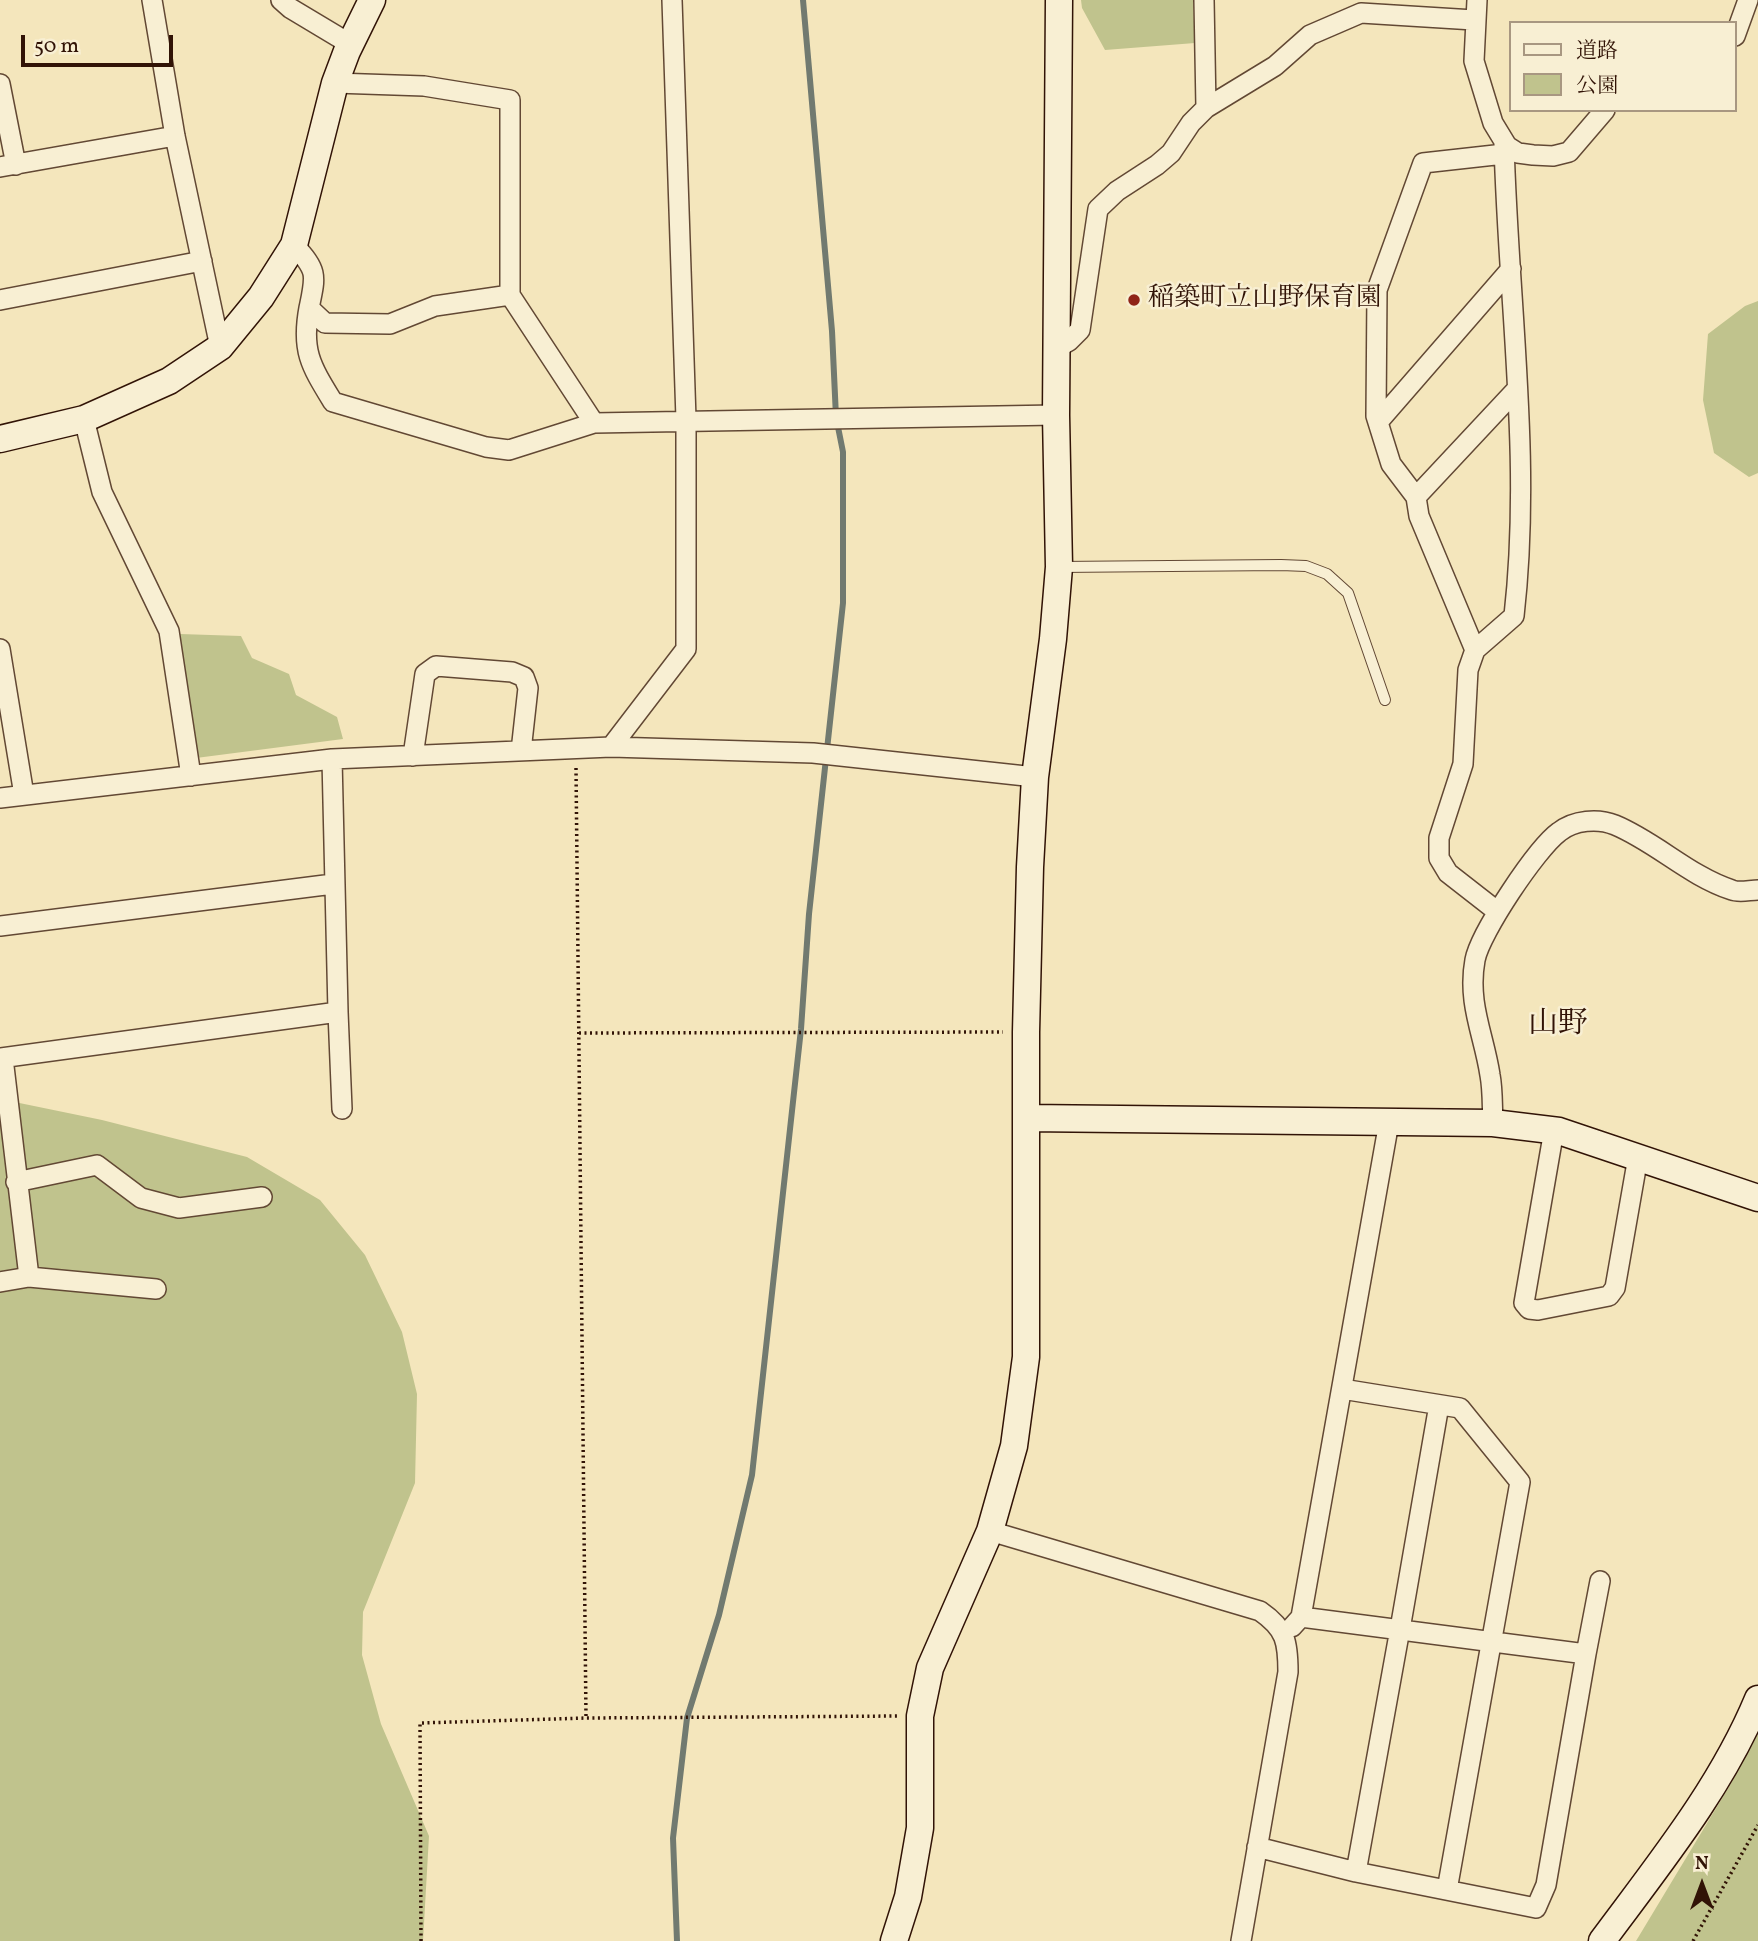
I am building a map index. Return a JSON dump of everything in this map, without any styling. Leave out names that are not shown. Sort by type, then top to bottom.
[{"type":"street","points":[[152,0],[176,136],[220,347]]},
{"type":"street","points":[[281,0],[350,44]]},
{"type":"street","points":[[0,439],[84,419],[169,381],[220,347],[261,297],[294,245],[335,83],[350,44],[372,0]]},
{"type":"street","points":[[611,747],[686,649],[686,419],[672,0]]},
{"type":"street","points":[[894,1941],[908,1897],[920,1828],[920,1716],[930,1668],[990,1531],[1014,1446],[1026,1357],[1026,1032],[1035,777],[1053,639],[1059,567],[1056,415],[1059,0]]},
{"type":"street","points":[[1204,0],[1206,108]]},
{"type":"street","points":[[1737,30],[1748,0]]},
{"type":"street","points":[[1057,348],[1080,330],[1098,209],[1117,191],[1171,153],[1206,108],[1275,66],[1310,35],[1361,13],[1476,10],[1474,61],[1493,124],[1504,148],[1520,459],[1517,587],[1514,616],[1475,650],[1468,670],[1463,764],[1439,838],[1439,858],[1448,873],[1498,912]]},
{"type":"street","points":[[335,83],[424,86],[510,100],[510,295],[594,423]]},
{"type":"street","points":[[0,84],[8,166],[176,136]]},
{"type":"street","points":[[1475,650],[1419,516],[1416,497],[1391,464],[1378,422],[1377,290],[1423,163],[1504,148],[1518,153],[1553,156],[1569,152],[1603,112]]},
{"type":"street","points":[[294,245],[311,264],[315,281],[304,334],[311,367],[333,402],[486,447],[509,450],[594,423],[686,419],[1056,415]]},
{"type":"street","points":[[0,300],[202,261]]},
{"type":"street","points":[[1378,422],[1511,269]]},
{"type":"street","points":[[309,309],[325,323],[390,324],[435,306],[510,295]]},
{"type":"street","points":[[1416,497],[1517,389]]},
{"type":"street","points":[[84,419],[102,492],[169,631],[191,776]]},
{"type":"street","points":[[0,649],[24,795]]},
{"type":"street","points":[[414,756],[425,674],[436,666],[512,672],[524,677],[528,688],[521,751]]},
{"type":"street","points":[[0,798],[332,759],[611,747],[813,752],[1035,777]]},
{"type":"street","points":[[332,759],[333,884],[342,1109]]},
{"type":"street","points":[[1493,1123],[1490,1075],[1475,1017],[1475,960],[1481,940],[1498,912],[1544,846],[1561,830],[1580,822],[1614,824],[1698,874],[1734,891],[1758,890]]},
{"type":"street","points":[[0,926],[333,884]]},
{"type":"street","points":[[29,1277],[16,1182],[7,1162],[1,1058],[338,1012]]},
{"type":"street","points":[[1027,1118],[1493,1123],[1554,1130],[1758,1198]]},
{"type":"street","points":[[1284,1635],[1301,1618],[1389,1122]]},
{"type":"street","points":[[1554,1130],[1524,1303],[1529,1309],[1538,1310],[1609,1296],[1615,1288],[1638,1157]]},
{"type":"street","points":[[16,1182],[97,1165],[141,1198],[179,1208],[262,1197]]},
{"type":"street","points":[[0,1282],[29,1277],[156,1289]]},
{"type":"street","points":[[1342,1389],[1460,1408],[1520,1482],[1447,1890]]},
{"type":"street","points":[[1356,1872],[1401,1629],[1438,1405]]},
{"type":"street","points":[[990,1531],[1260,1611],[1275,1622],[1284,1635],[1288,1672],[1241,1941]]},
{"type":"street","points":[[1257,1847],[1356,1872],[1536,1908],[1546,1885],[1600,1581]]},
{"type":"street","points":[[1301,1618],[1493,1640],[1586,1654]]},
{"type":"street","points":[[1602,1941],[1695,1814],[1745,1730],[1758,1699]]},
{"type":"lane","points":[[1059,567],[1281,565],[1307,566],[1327,574],[1348,593],[1385,699]]},
{"type":"path","points":[[576,749],[586,1718]]},
{"type":"path","points":[[579,1033],[1026,1032]]},
{"type":"path","points":[[421,1941],[420,1723],[586,1718],[920,1716]]},
{"type":"path","points":[[1693,1941],[1758,1825]]},
{"type":"green space","points":[[1081,0],[1193,0],[1195,43],[1105,50],[1082,8]]},
{"type":"green space","points":[[1758,301],[1758,473],[1749,477],[1714,453],[1703,400],[1708,334],[1745,306]]},
{"type":"green space","points":[[180,634],[241,636],[252,658],[289,674],[296,695],[337,717],[343,739],[196,758]]},
{"type":"green space","points":[[0,1099],[102,1120],[247,1157],[320,1200],[365,1255],[402,1332],[417,1394],[415,1483],[363,1612],[362,1655],[381,1724],[429,1836],[423,1941],[0,1941]]},
{"type":"green space","points":[[1758,1734],[1758,1941],[1636,1941],[1730,1785]]},
{"type":"waterway","points":[[677,1941],[673,1838],[687,1718],[719,1615],[752,1475],[801,1029],[809,914],[843,603],[843,452],[836,417],[832,331],[803,0]]},
{"type":"place","name":"稲築町立山野保育園","points":[[1134,300]]},
{"type":"district","name":"山野","points":[[1558,1026]]}]
